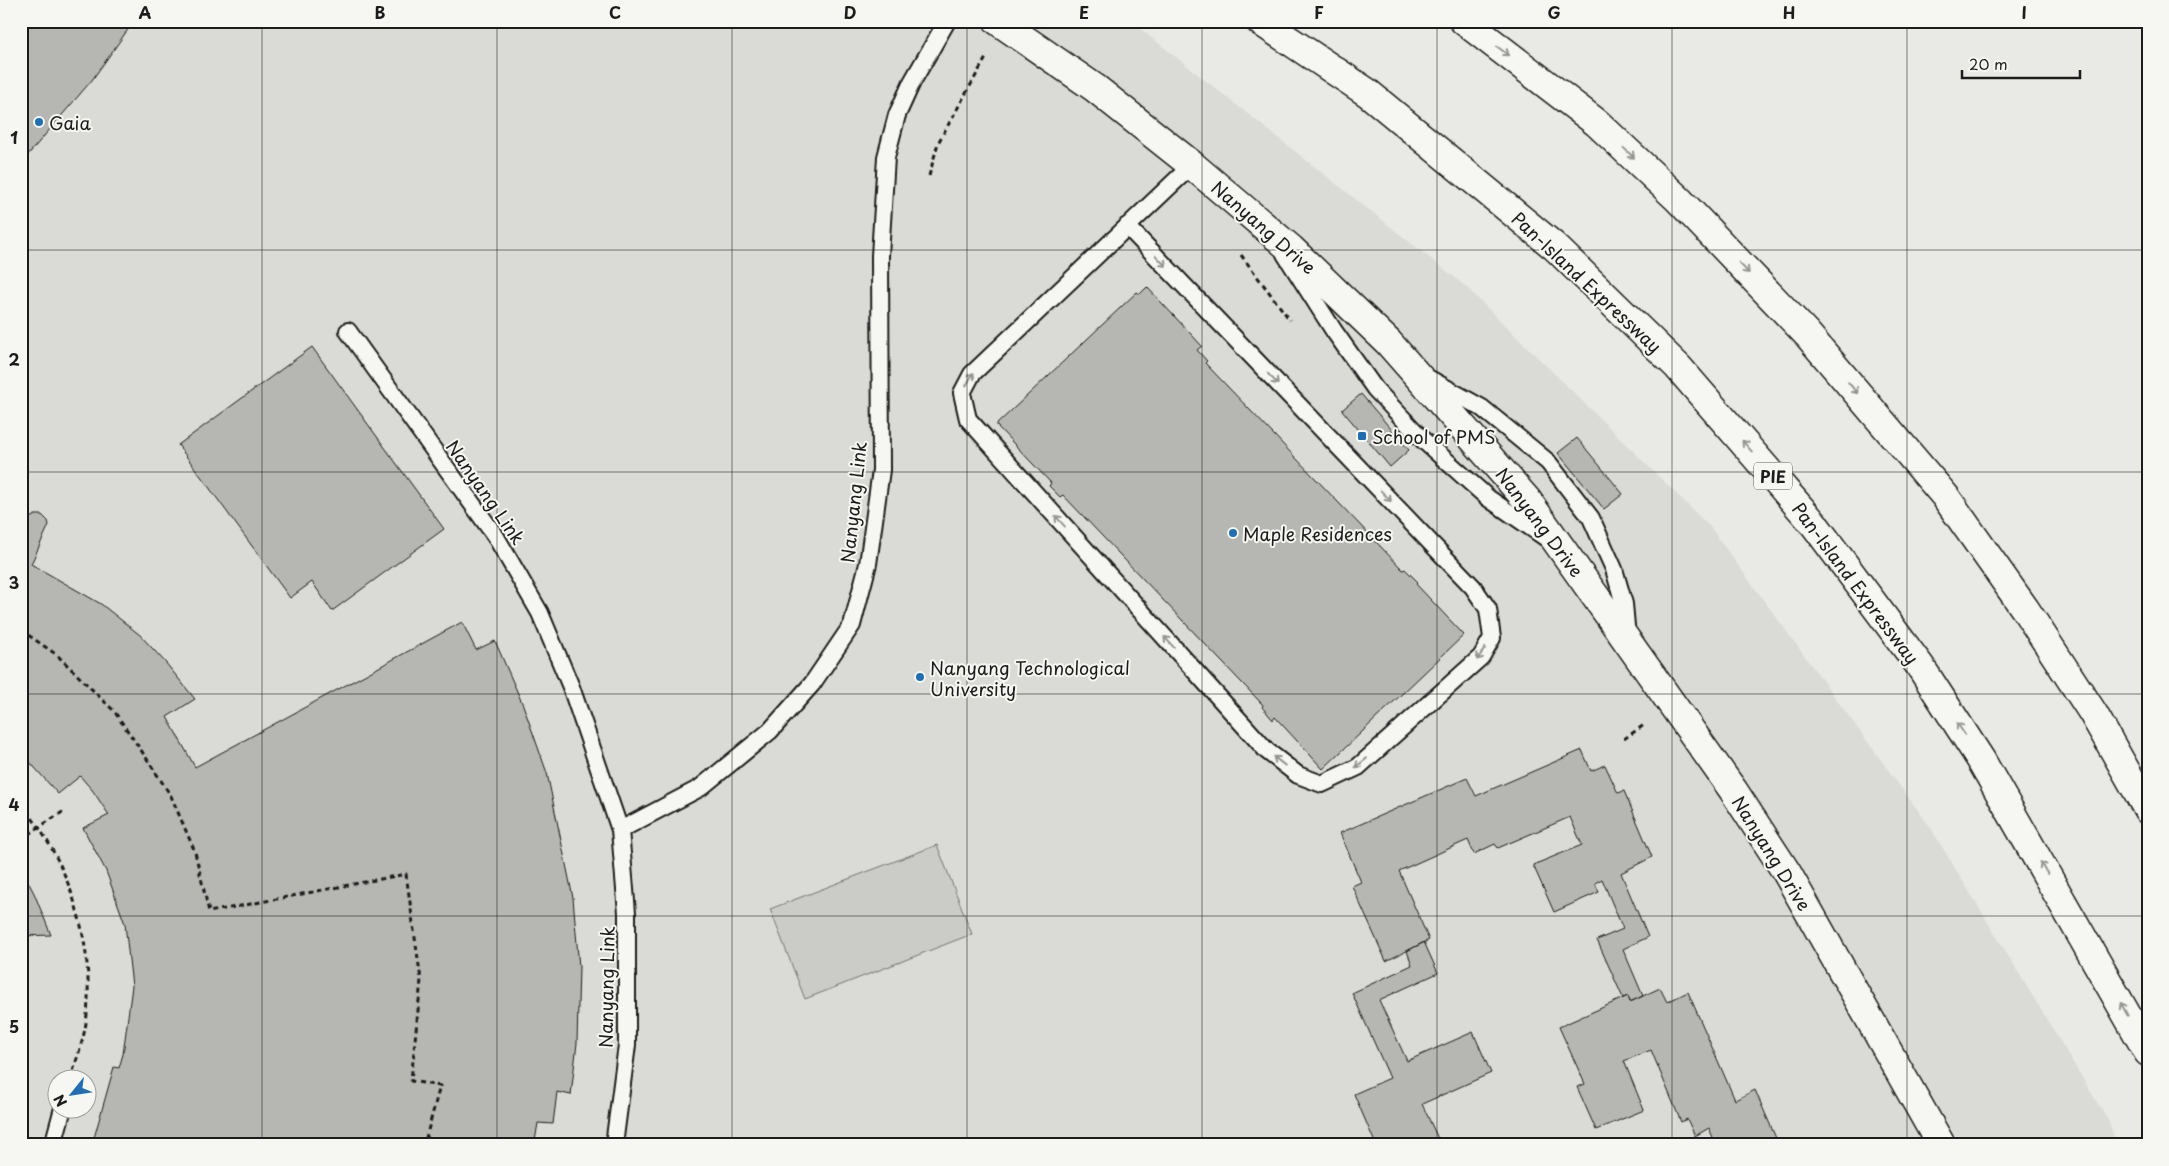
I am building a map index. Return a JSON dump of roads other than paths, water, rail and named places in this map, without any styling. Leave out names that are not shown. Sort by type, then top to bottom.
[{"type":"main road","name":"Nanyang Drive","points":[[998,21],[1094,88],[1192,165],[1272,233],[1388,342],[1526,500],[1733,790],[1788,874],[1941,1145]]},
{"type":"main road","name":"Pan-Island Expressway","points":[[1260,21],[1368,93],[1555,247],[1678,367],[1814,524],[1920,666],[1981,760],[2148,1052]]},
{"type":"main road","points":[[1464,21],[1597,122],[1678,199],[1807,334],[1951,504],[2025,609],[2082,697],[2148,810]]},
{"type":"lane","name":"Nanyang Link","points":[[620,830],[700,788],[770,731],[812,684],[852,625],[868,564],[881,470],[880,256],[886,157],[897,114],[912,82],[946,21]]},
{"type":"lane","points":[[1127,226],[1473,587],[1488,609],[1492,638],[1481,657],[1358,767],[1322,784],[1298,775],[1267,751],[968,419],[962,393],[972,374],[1127,226],[1192,165]]},
{"type":"lane","points":[[1272,233],[1334,331],[1375,389],[1423,440],[1488,498],[1560,548]]},
{"type":"lane","name":"Nanyang Link","points":[[348,331],[496,537],[540,613],[571,687],[620,830],[626,912],[627,1044],[614,1145]]},
{"type":"lane","points":[[1413,370],[1482,408],[1548,462],[1591,518],[1614,569],[1624,604],[1627,642]]},
{"type":"lane","points":[[53,1145],[60,1118]]},
{"type":"place","name":"Gaia","points":[[39,122]]},
{"type":"place","name":"School of PMS","points":[[1362,436]]},
{"type":"place","name":"Maple Residences","points":[[1233,533]]},
{"type":"place","name":"Nanyang Technological University","points":[[920,677]]}]
